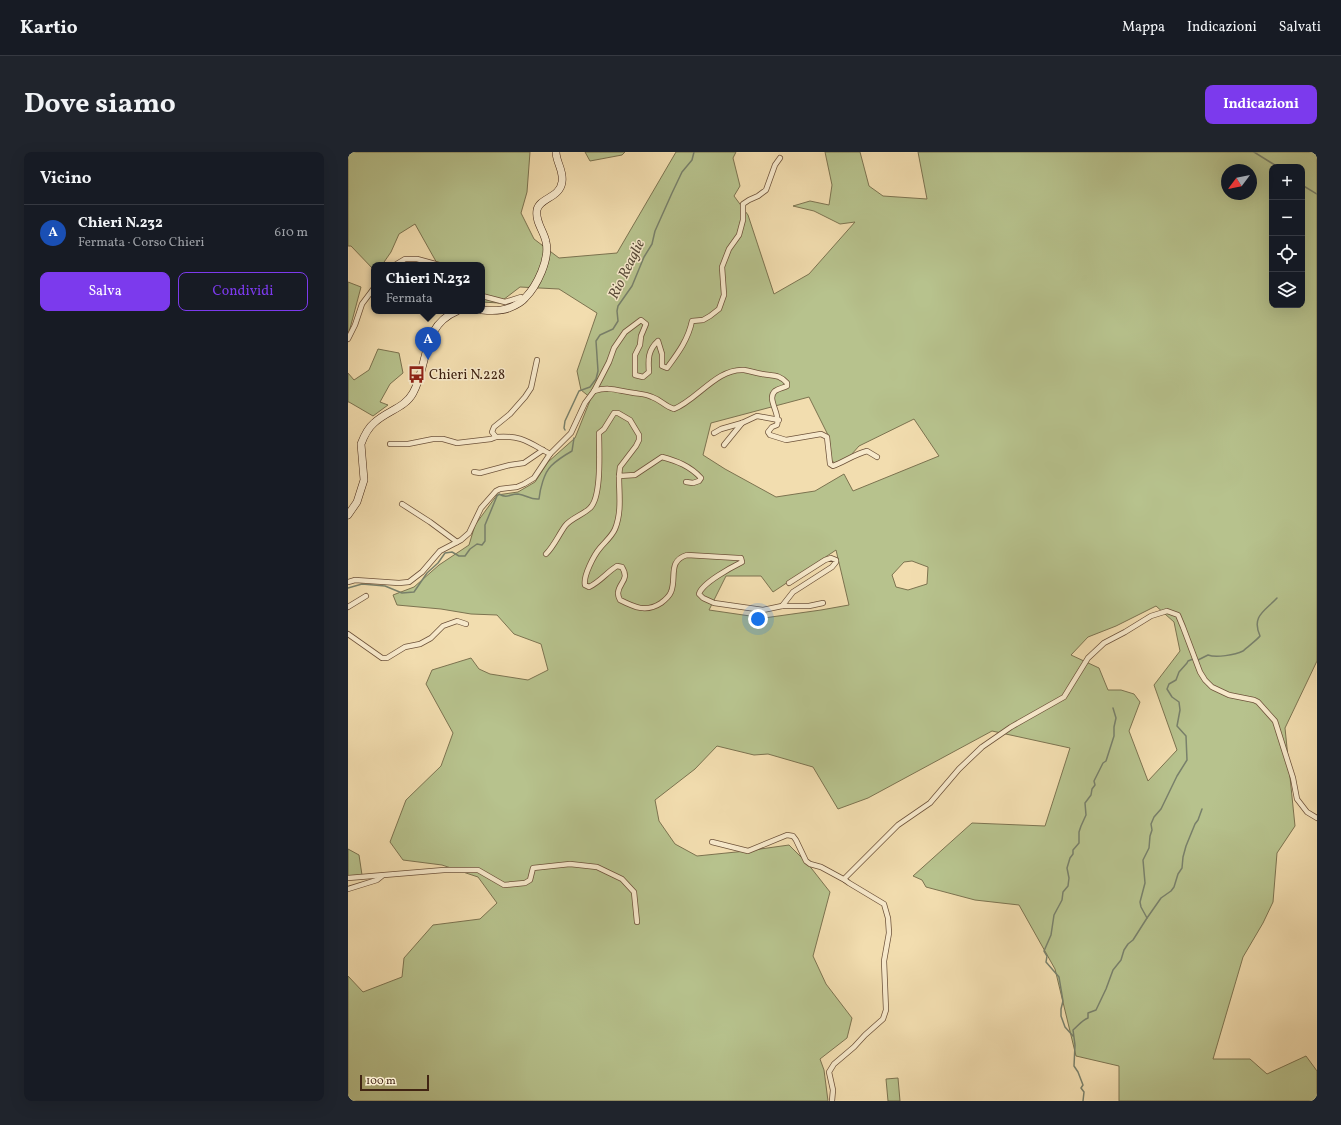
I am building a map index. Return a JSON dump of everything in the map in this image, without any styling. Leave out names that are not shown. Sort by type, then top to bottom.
[{"type":"main road","points":[[485,310],[493,311],[509,308],[524,299],[538,279],[545,265],[547,243],[538,222],[536,212],[540,204],[560,189],[562,175],[556,157],[556,152]]},
{"type":"main road","points":[[348,515],[357,502],[364,480],[361,444],[364,438],[374,423],[402,404],[413,393],[419,378],[431,334],[445,318],[452,314]]},
{"type":"street","points":[[348,582],[354,580],[399,583],[409,582],[422,572],[440,551],[457,542],[469,532],[481,508],[496,491],[524,484],[534,478],[550,454],[571,433],[585,403],[594,391],[609,362],[614,348],[625,332],[641,320],[646,324],[641,336],[640,345],[635,355],[635,375],[643,378],[649,372],[648,356],[653,346],[658,341],[662,354],[662,366],[666,368],[684,345],[692,321],[703,320],[719,309],[724,295],[722,267],[729,249],[739,235],[743,220],[743,204],[766,190],[775,164],[780,158]]},
{"type":"street","points":[[400,262],[405,259],[417,259],[428,262]]},
{"type":"street","points":[[348,339],[355,325],[362,304],[371,292]]},
{"type":"street","points":[[485,297],[505,302],[521,297],[524,299]]},
{"type":"street","points":[[496,437],[492,432],[494,427],[510,414],[531,388],[537,360]]},
{"type":"street","points":[[594,391],[601,388],[610,388],[648,395],[654,397],[667,407],[674,409],[689,401],[703,388],[729,372],[743,370],[765,375],[778,376],[787,384],[787,386],[779,388],[772,397],[779,420],[777,425],[772,427],[768,432],[770,435],[786,440],[821,434],[827,437],[830,464],[833,466],[844,462],[859,452],[867,451],[877,457]]},
{"type":"street","points":[[546,554],[553,547],[566,525],[594,504],[598,483],[599,433],[604,429],[614,413],[618,413],[630,420],[639,435],[639,440],[620,467],[620,516],[614,531],[598,550],[591,562],[584,581],[585,585],[589,587],[612,569],[617,566],[622,567],[625,571],[625,578],[618,593],[620,600],[633,606],[646,609],[655,607],[666,599],[671,591],[673,568],[682,557],[687,555],[741,558],[742,562],[719,574],[700,590],[699,594],[703,598],[714,603],[763,610],[782,606],[810,606],[823,602]]},
{"type":"street","points":[[714,433],[721,428],[742,423],[757,416],[779,420]]},
{"type":"street","points":[[724,445],[742,423]]},
{"type":"street","points":[[390,444],[408,444],[433,439],[444,439],[457,443],[509,436],[521,438],[550,454]]},
{"type":"street","points":[[474,472],[480,473],[524,463],[543,450]]},
{"type":"street","points":[[619,476],[635,475],[662,457],[680,462],[695,471],[701,478],[699,481],[686,482]]},
{"type":"street","points":[[402,504],[457,542]]},
{"type":"street","points":[[782,606],[793,592],[832,567],[836,560],[831,558],[825,560],[789,583]]},
{"type":"street","points":[[348,607],[366,596]]},
{"type":"street","points":[[844,880],[847,875],[898,825],[930,803],[959,769],[982,747],[1011,727],[1064,697],[1088,658],[1104,642],[1125,632],[1151,616],[1167,611],[1178,615],[1200,672],[1205,680],[1212,687],[1229,695],[1258,702],[1275,721],[1293,778],[1297,799],[1307,812],[1317,818]]},
{"type":"street","points":[[348,634],[382,658],[387,658],[405,647],[420,644],[431,638],[443,626],[457,621],[466,624]]},
{"type":"street","points":[[712,842],[748,851],[787,836],[793,836],[806,861],[810,864],[821,867],[884,904],[890,933],[884,961],[886,1010],[883,1019],[834,1064],[829,1072],[833,1090],[832,1101]]},
{"type":"street","points":[[348,878],[444,870],[478,870],[504,885],[525,883],[530,880],[533,868],[570,864],[597,867],[622,879],[634,892],[637,922]]},
{"type":"street","points":[[348,889],[377,880],[382,876]]},
{"type":"green space","points":[[348,152],[530,152],[527,192],[521,213],[534,239],[559,258],[617,253],[676,152],[736,152],[733,158],[740,186],[734,196],[748,215],[774,294],[809,274],[855,222],[840,224],[814,211],[793,206],[810,201],[829,205],[832,185],[825,152],[860,152],[869,186],[883,196],[927,199],[918,152],[1317,152],[1317,661],[1285,728],[1295,826],[1277,853],[1273,902],[1263,923],[1243,957],[1213,1059],[1250,1059],[1267,1074],[1306,1056],[1317,1071],[1317,1101],[1119,1101],[1119,1066],[1076,1056],[1055,969],[1019,905],[975,900],[926,887],[922,880],[913,876],[972,823],[1045,826],[1070,748],[992,731],[868,798],[838,809],[813,767],[768,754],[754,755],[717,746],[695,769],[655,800],[659,821],[675,844],[697,856],[789,845],[808,864],[830,892],[813,956],[826,984],[852,1018],[847,1038],[820,1059],[824,1070],[828,1101],[348,1101],[348,976],[363,992],[402,977],[404,958],[433,925],[480,919],[497,903],[478,877],[442,865],[403,860],[390,842],[406,800],[441,766],[453,733],[426,684],[432,670],[471,658],[479,669],[490,674],[528,680],[548,670],[541,644],[514,634],[497,615],[471,614],[441,609],[397,605],[393,595],[414,587],[439,565],[469,545],[475,525],[497,495],[518,492],[535,482],[548,462],[575,438],[591,398],[581,390],[577,371],[597,313],[559,289],[520,287],[499,303],[485,302],[485,262],[436,262],[415,224],[399,234],[391,252],[384,262],[371,262],[371,267],[351,246],[348,246]],"holes":[[[809,397],[829,437],[831,460],[836,464],[851,455],[859,446],[914,419],[939,456],[853,491],[844,474],[815,491],[776,497],[703,455],[711,423]],[[836,550],[849,605],[764,618],[709,610],[726,576],[761,576],[773,592]],[[912,561],[928,567],[927,584],[908,590],[896,587],[892,575],[904,562]],[[1156,606],[1174,622],[1180,651],[1154,685],[1177,750],[1148,781],[1129,731],[1140,702],[1134,694],[1121,690],[1108,690],[1099,668],[1071,655],[1088,637],[1116,626]]]},
{"type":"green space","points":[[585,152],[625,152],[622,155],[590,161]]},
{"type":"green space","points":[[348,282],[361,287],[348,336]]},
{"type":"green space","points":[[378,349],[399,353],[403,373],[390,384],[380,402],[388,405],[373,416],[348,402],[348,373],[354,380],[369,370]]},
{"type":"green space","points":[[348,849],[359,855],[362,875],[348,878]]},
{"type":"green space","points":[[898,1078],[900,1101],[888,1101],[886,1079]]},
{"type":"waterway","name":"Rio Reaglie","points":[[565,430],[565,421],[579,391],[590,387],[596,379],[598,371],[596,341],[600,335],[613,329],[618,321],[618,306],[632,286],[644,257],[652,244],[655,231],[672,193],[682,172],[692,160],[694,152]]},
{"type":"waterway","points":[[1254,152],[1273,164]]},
{"type":"waterway","points":[[1305,187],[1317,194]]},
{"type":"waterway","name":"Rio Reaglie","points":[[348,588],[362,584],[385,586],[402,593],[414,592],[427,573],[438,563],[445,553],[452,552],[459,556],[465,556],[470,549],[477,544],[482,545],[485,541],[485,525],[499,494],[507,496],[518,494],[533,499],[539,499],[541,486],[546,473],[551,466],[572,451],[574,438]]},
{"type":"waterway","points":[[1198,660],[1208,655],[1226,656],[1243,651],[1260,636],[1257,623],[1258,619],[1264,610],[1277,598]]},
{"type":"waterway","points":[[1083,1101],[1084,1092],[1081,1088],[1083,1085],[1074,1066],[1075,1045],[1073,1030],[1088,1018],[1088,1013],[1096,1010],[1113,970],[1121,960],[1124,950],[1133,940],[1147,918],[1140,902],[1145,883],[1143,860],[1149,848],[1152,830],[1151,824],[1154,817],[1161,809],[1177,776],[1187,760],[1186,736],[1177,726],[1180,710],[1179,702],[1172,697],[1167,689],[1169,684],[1176,680],[1179,672],[1188,661],[1193,659]]},
{"type":"waterway","points":[[1073,1036],[1065,1027],[1061,1016],[1063,1001],[1059,977],[1046,962],[1047,956],[1044,951],[1051,935],[1054,915],[1062,900],[1063,892],[1068,886],[1069,878],[1067,868],[1073,854],[1073,850],[1079,843],[1079,832],[1086,815],[1085,803],[1091,795],[1092,789],[1095,785],[1094,781],[1103,763],[1106,761],[1114,736],[1116,718],[1113,708]]},
{"type":"waterway","points":[[1147,918],[1161,898],[1174,887],[1178,874],[1182,868],[1186,846],[1202,809]]},
{"type":"place","name":"Chieri N.232","points":[[428,360]]},
{"type":"place","name":"Chieri N.228","points":[[416,374]]}]
